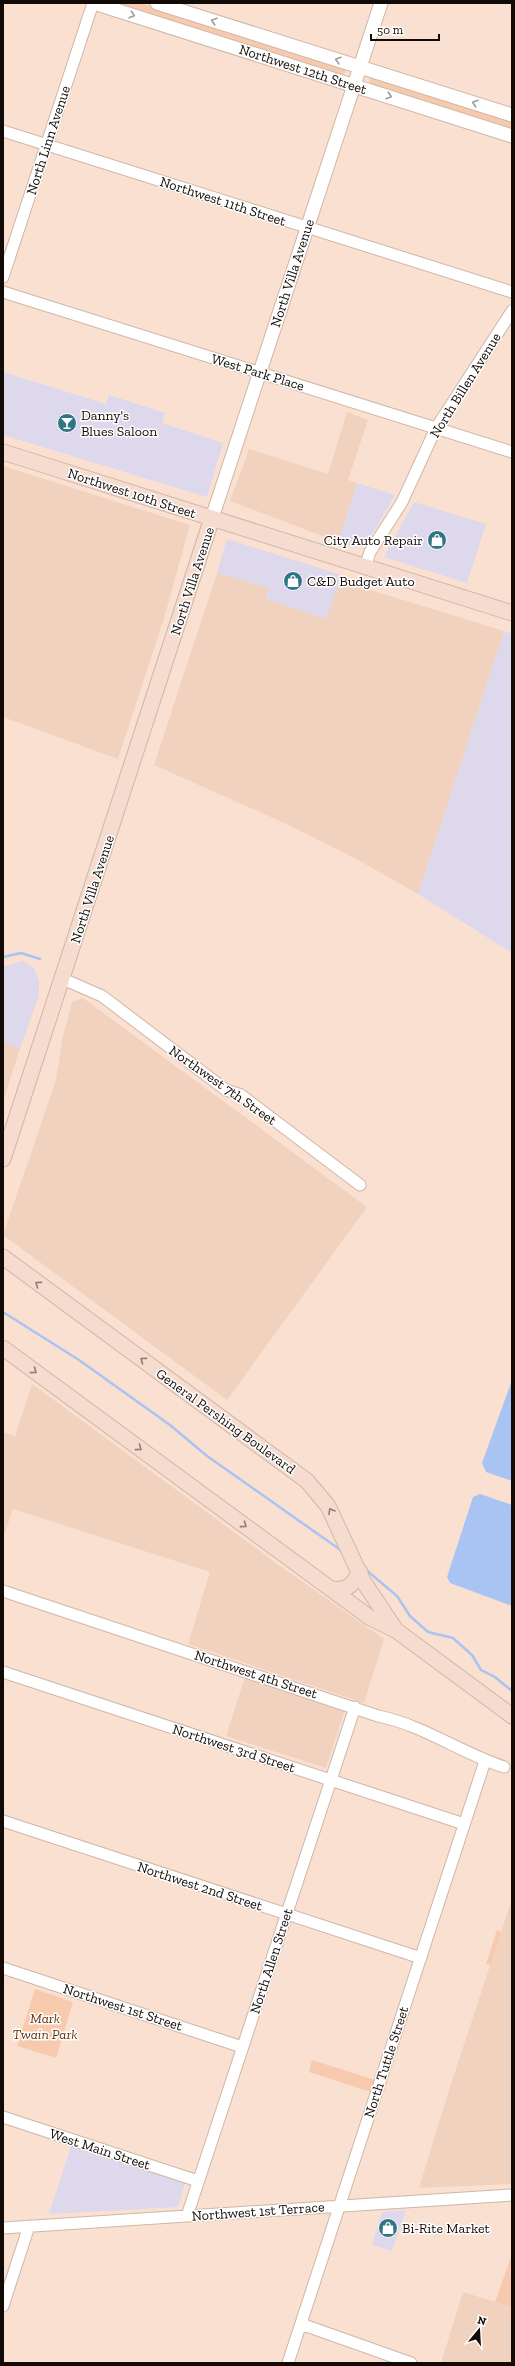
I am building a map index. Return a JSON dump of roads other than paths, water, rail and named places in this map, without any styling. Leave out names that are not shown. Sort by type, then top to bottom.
[{"type":"main road","name":"Northwest 10th Street","points":[[3,452],[512,613]]},
{"type":"main road","name":"North Villa Avenue","points":[[3,1159],[212,518]]},
{"type":"main road","name":"General Pershing Boulevard","points":[[3,1258],[307,1481],[328,1506],[369,1591],[397,1632]]},
{"type":"main road","name":"General Pershing Boulevard","points":[[3,1348],[369,1618],[397,1632],[512,1716]]},
{"type":"main road","points":[[331,1589],[341,1590],[349,1587],[360,1572]]},
{"type":"street","name":"Northwest 12th Street","points":[[94,3],[512,136]]},
{"type":"street","name":"North Linn Avenue","points":[[3,276],[94,3]]},
{"type":"street","name":"Northwest 12th Street","points":[[157,3],[512,115]]},
{"type":"street","name":"North Villa Avenue","points":[[212,518],[382,3]]},
{"type":"street","name":"Northwest 11th Street","points":[[3,131],[512,292]]},
{"type":"street","name":"West Park Place","points":[[3,292],[512,452]]},
{"type":"street","name":"North Billen Avenue","points":[[366,567],[370,552],[402,502],[436,428],[512,311]]},
{"type":"street","name":"Northwest 7th Street","points":[[63,978],[102,996],[226,1090],[241,1095],[360,1185]]},
{"type":"street","name":"Northwest 4th Street","points":[[3,1591],[355,1707],[378,1716],[401,1720],[486,1761],[504,1767]]},
{"type":"street","name":"Northwest 3rd Street","points":[[3,1672],[464,1824]]},
{"type":"street","name":"North Allen Street","points":[[187,2216],[355,1707]]},
{"type":"street","name":"North Tuttle Street","points":[[288,2363],[464,1824],[486,1761]]},
{"type":"street","name":"Northwest 2nd Street","points":[[3,1821],[421,1958]]},
{"type":"street","name":"Northwest 1st Street","points":[[3,1968],[242,2047]]},
{"type":"street","name":"West Main Street","points":[[3,2117],[198,2181]]},
{"type":"street","name":"Northwest 1st Terrace","points":[[3,2228],[512,2194]]},
{"type":"street","points":[[3,2306],[29,2226]]},
{"type":"street","points":[[301,2324],[411,2363]]},
{"type":"water","points":[[512,1380],[512,1481],[486,1472],[482,1463]]},
{"type":"water","points":[[480,1494],[512,1505],[512,1606],[450,1583],[447,1577],[473,1497]]},
{"type":"waterway","points":[[3,957],[21,953],[40,959]]},
{"type":"waterway","points":[[3,1312],[79,1360],[170,1425],[207,1456],[342,1551]]},
{"type":"waterway","points":[[365,1569],[397,1596],[410,1616],[428,1632],[453,1638],[472,1655],[481,1670],[495,1677],[512,1691]]},
{"type":"place","name":"Danny's Blues Saloon","points":[[67,423]]},
{"type":"place","name":"City Auto Repair","points":[[437,540]]},
{"type":"place","name":"C&D Budget Auto","points":[[293,581]]},
{"type":"place","name":"Bi-Rite Market","points":[[388,2228]]},
{"type":"park label","name":"Mark Twain Park","points":[[45,2026]]}]
